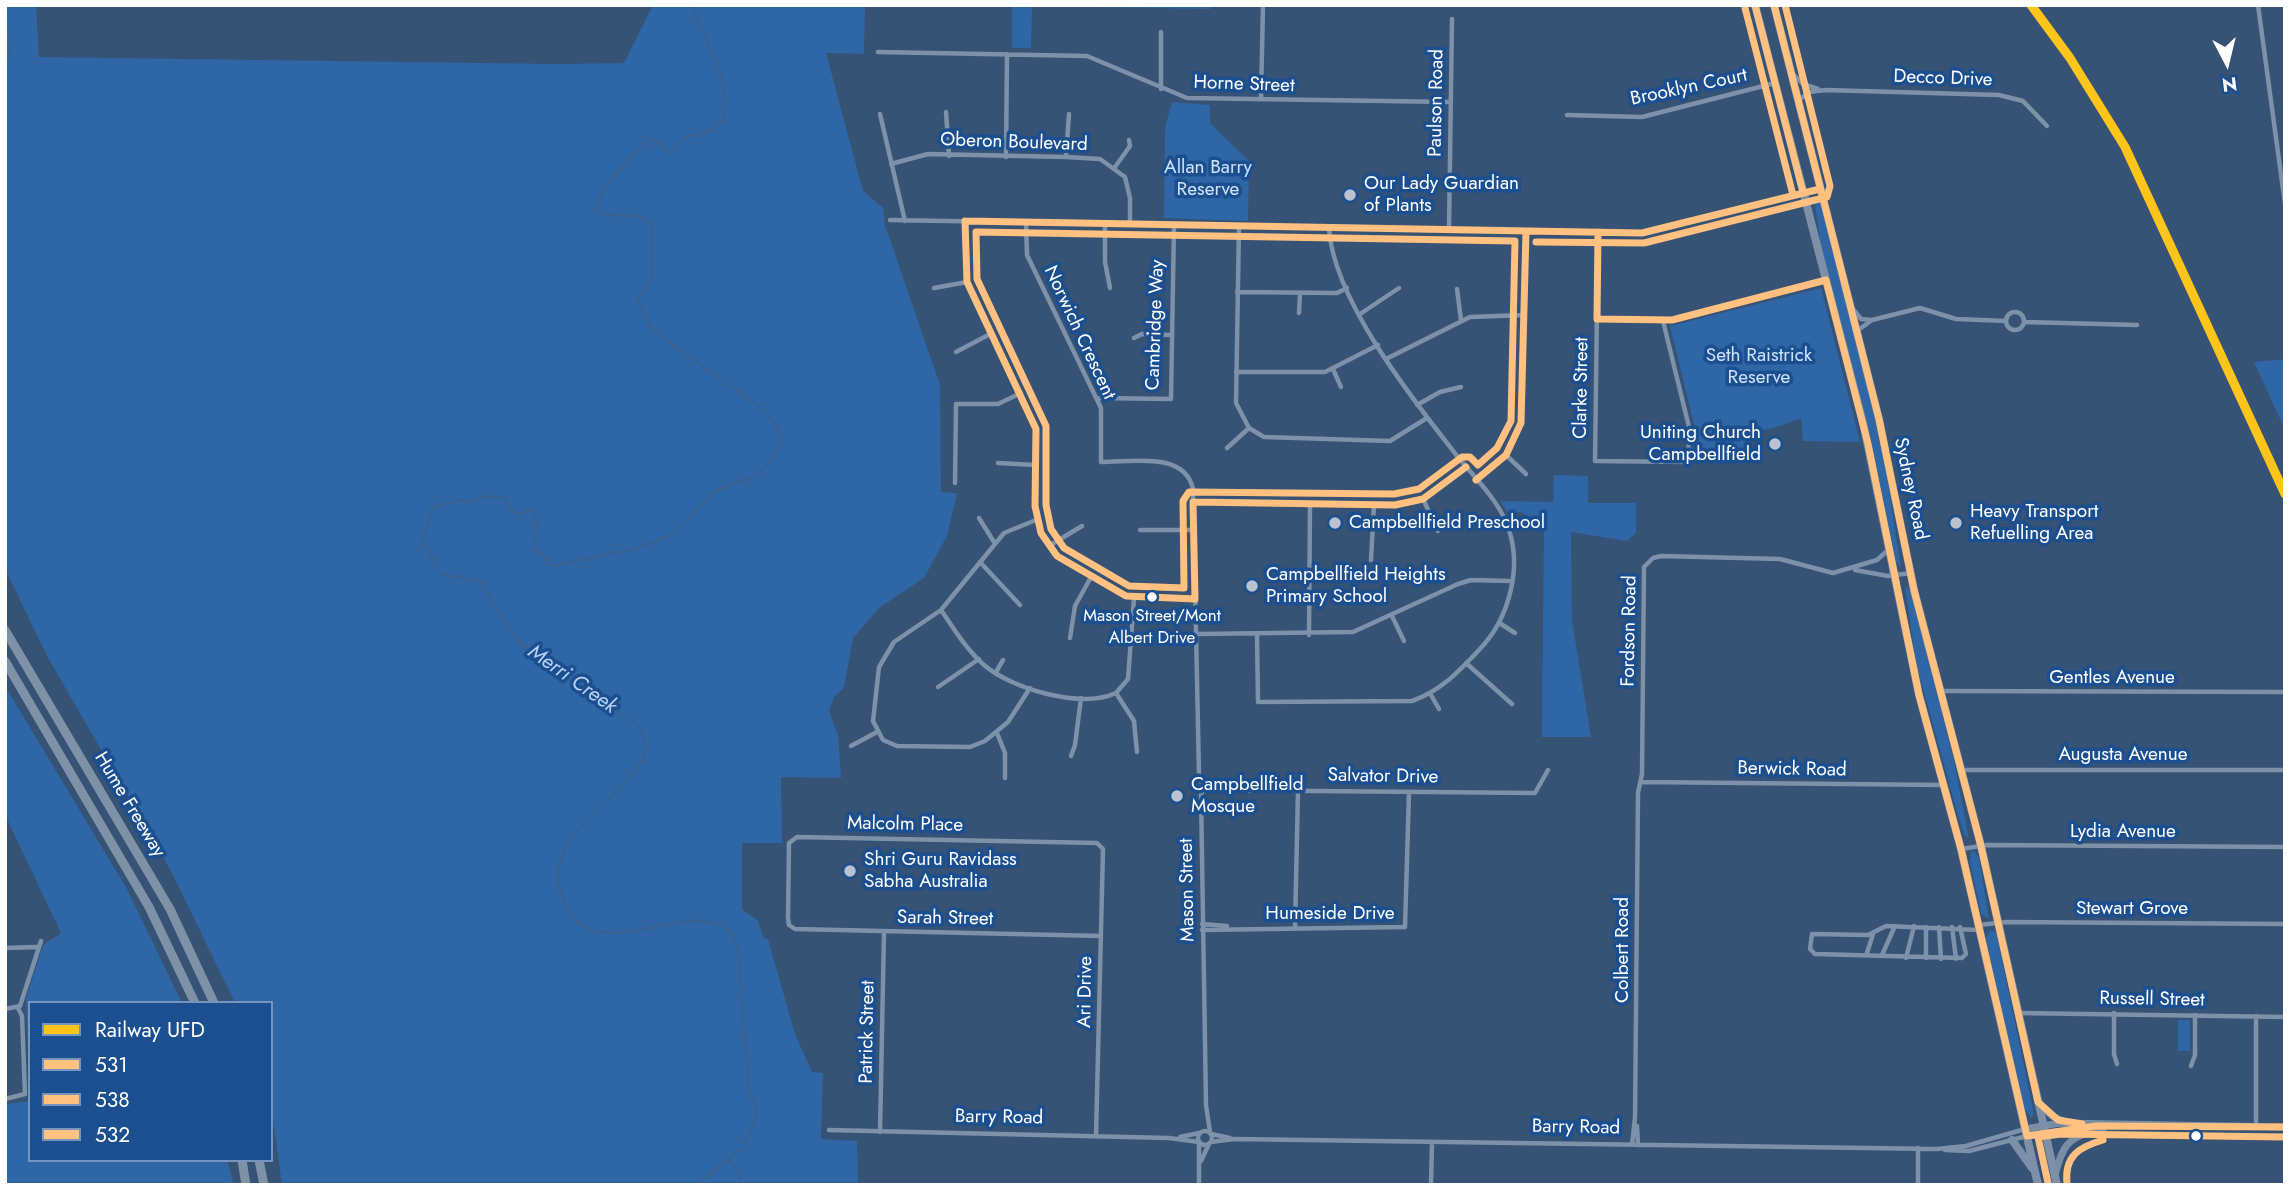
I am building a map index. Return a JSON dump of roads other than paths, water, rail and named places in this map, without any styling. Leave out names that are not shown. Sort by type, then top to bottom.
[{"type":"highway","name":"Sydney Road","points":[[1755,5],[1864,427],[1919,695],[1961,849],[2037,1181]]},
{"type":"highway","name":"Sydney Road","points":[[1774,5],[1886,451],[1911,573],[1999,922],[2056,1180]]},
{"type":"highway","name":"Hume Freeway","points":[[5,630],[170,909],[213,1001]]},
{"type":"highway","name":"Hume Freeway","points":[[5,662],[149,907],[194,1001]]},
{"type":"highway","points":[[2012,1140],[2022,1149],[2037,1181]]},
{"type":"highway","points":[[242,1162],[246,1185]]},
{"type":"highway","points":[[260,1162],[264,1185]]},
{"type":"main road","points":[[2038,1102],[2052,1116],[2067,1123]]},
{"type":"main road","name":"Barry Road","points":[[2026,1133],[2067,1123],[2096,1126]]},
{"type":"main road","name":"Barry Road","points":[[2045,1129],[2096,1126],[2285,1127]]},
{"type":"main road","points":[[2056,1180],[2070,1140],[2114,1126]]},
{"type":"street","points":[[1261,98],[1263,5]]},
{"type":"street","points":[[1744,5],[1793,195]]},
{"type":"street","points":[[2258,5],[2285,204]]},
{"type":"street","name":"Paulson Road","points":[[1449,229],[1452,19]]},
{"type":"street","points":[[1161,32],[1161,89]]},
{"type":"street","name":"Horne Street","points":[[878,52],[1087,56],[1161,89],[1187,97],[1450,102]]},
{"type":"street","points":[[1006,157],[1007,54]]},
{"type":"street","name":"Decco Drive","points":[[1791,71],[1803,84],[1826,90]]},
{"type":"street","name":"Brooklyn Court","points":[[1567,115],[1642,117],[1775,83]]},
{"type":"street","name":"Decco Drive","points":[[1798,101],[1809,92],[1826,90],[2011,96],[2030,106],[2047,126]]},
{"type":"street","points":[[946,112],[949,156]]},
{"type":"street","points":[[880,114],[905,221]]},
{"type":"street","points":[[1066,157],[1069,114]]},
{"type":"street","points":[[1129,140],[1130,146],[1115,167],[1125,177],[1129,188],[1130,225]]},
{"type":"street","name":"Oberon Boulevard","points":[[891,164],[922,155],[1100,159],[1115,167]]},
{"type":"street","points":[[1787,169],[1800,179]]},
{"type":"street","points":[[890,220],[1648,233],[1821,189]]},
{"type":"street","points":[[965,221],[967,282],[1036,429],[1036,520],[1049,546],[1058,556],[1091,577],[1134,598],[1195,599]]},
{"type":"street","name":"Norwich Crescent","points":[[1026,223],[1027,254],[1101,408],[1101,462],[1165,463],[1179,466],[1191,477],[1194,502]]},
{"type":"street","points":[[1105,224],[1105,262],[1110,288]]},
{"type":"street","name":"Cambridge Way","points":[[1097,398],[1171,399],[1174,225]]},
{"type":"street","points":[[1239,226],[1236,403],[1249,428],[1264,437],[1390,441],[1427,418]]},
{"type":"street","points":[[1258,635],[1258,702],[1412,701],[1431,695],[1466,663],[1501,624],[1509,603],[1509,530],[1500,511],[1417,405],[1386,359],[1360,314],[1331,252],[1329,228]]},
{"type":"street","points":[[1476,480],[1506,455],[1521,423],[1526,231]]},
{"type":"street","name":"Clarke Street","points":[[1598,232],[1595,461],[1687,462],[1690,431],[1663,321]]},
{"type":"street","points":[[1597,320],[1663,321],[1826,280]]},
{"type":"street","points":[[934,288],[967,282]]},
{"type":"street","points":[[1237,292],[1337,293],[1347,288]]},
{"type":"street","points":[[1360,314],[1399,288]]},
{"type":"street","points":[[1457,289],[1461,320]]},
{"type":"street","points":[[1299,313],[1300,293]]},
{"type":"street","points":[[1850,304],[1861,319],[1872,320],[1920,308],[1955,319],[2006,321]]},
{"type":"street","points":[[2025,322],[2023,327],[2015,330],[2007,326],[2006,321],[2008,315],[2017,312],[2025,322],[2137,325]]},
{"type":"street","points":[[1386,359],[1461,320],[1479,316],[1524,315]]},
{"type":"street","points":[[1857,331],[1872,320]]},
{"type":"street","points":[[956,352],[992,333]]},
{"type":"street","points":[[1133,338],[1142,334],[1172,335]]},
{"type":"street","points":[[1236,372],[1315,373],[1333,369],[1378,345]]},
{"type":"street","points":[[1333,369],[1341,387]]},
{"type":"street","points":[[1417,405],[1440,391],[1461,387]]},
{"type":"street","points":[[955,483],[956,404],[998,404],[1021,393]]},
{"type":"street","points":[[1227,448],[1249,428]]},
{"type":"street","points":[[1506,455],[1526,474]]},
{"type":"street","points":[[998,463],[1036,465]]},
{"type":"street","points":[[1194,502],[1395,505],[1423,499],[1466,467]]},
{"type":"street","points":[[1423,499],[1438,531]]},
{"type":"street","name":"Mason Street","points":[[1194,502],[1199,774],[1204,790],[1200,794],[1206,1111],[1210,1143]]},
{"type":"street","points":[[1308,635],[1310,504]]},
{"type":"street","points":[[1371,560],[1374,505]]},
{"type":"street","points":[[979,519],[994,542]]},
{"type":"street","points":[[1030,688],[1008,722],[997,733],[985,741],[962,748],[897,747],[883,740],[877,732],[873,710],[884,654],[900,635],[941,610],[1004,533],[1036,520]]},
{"type":"street","points":[[1049,546],[1082,526]]},
{"type":"street","points":[[1140,530],[1194,530]]},
{"type":"street","name":"Fordson Road","points":[[1641,782],[1646,563],[1661,556],[1774,558],[1825,573],[1850,570],[1877,560],[1889,549]]},
{"type":"street","points":[[980,562],[1020,605]]},
{"type":"street","name":"Fordson Road","points":[[1850,570],[1894,576],[1911,573]]},
{"type":"street","points":[[1070,638],[1075,606],[1091,577]]},
{"type":"street","points":[[1196,634],[1308,635],[1353,632],[1458,584],[1479,580],[1511,581]]},
{"type":"street","points":[[941,610],[979,659],[996,672],[1050,696],[1081,698],[1116,693],[1128,679],[1134,598]]},
{"type":"street","points":[[1392,616],[1404,641]]},
{"type":"street","points":[[1501,624],[1515,633]]},
{"type":"street","points":[[938,687],[979,659]]},
{"type":"street","points":[[996,672],[1003,660]]},
{"type":"street","points":[[1466,663],[1512,704]]},
{"type":"street","name":"Gentles Avenue","points":[[1939,691],[2285,692]]},
{"type":"street","points":[[1116,693],[1135,721],[1137,752]]},
{"type":"street","points":[[1431,695],[1439,709]]},
{"type":"street","points":[[1071,756],[1081,698]]},
{"type":"street","points":[[851,746],[877,732]]},
{"type":"street","points":[[997,733],[1005,753],[1005,778]]},
{"type":"street","name":"Salvator Drive","points":[[1204,790],[1535,793],[1548,770]]},
{"type":"street","name":"Augusta Avenue","points":[[1961,770],[2285,770]]},
{"type":"street","name":"Berwick Road","points":[[1641,782],[1944,785]]},
{"type":"street","name":"Colbert Road","points":[[1635,1145],[1641,782]]},
{"type":"street","points":[[1295,928],[1298,790]]},
{"type":"street","name":"Humeside Drive","points":[[1202,927],[1405,927],[1409,792]]},
{"type":"street","name":"Malcolm Place","points":[[789,925],[789,843],[797,836],[1097,843],[1103,849]]},
{"type":"street","name":"Lydia Avenue","points":[[1961,849],[1980,846],[2285,847]]},
{"type":"street","name":"Ari Drive","points":[[1096,1136],[1103,849]]},
{"type":"street","name":"Stewart Grove","points":[[1867,953],[1814,953],[1810,950],[1810,937],[1812,934],[1874,933],[1884,926],[1979,928],[1999,922],[2285,924]]},
{"type":"street","name":"Sarah Street","points":[[789,925],[795,929],[1101,936]]},
{"type":"street","points":[[1882,955],[1895,926]]},
{"type":"street","points":[[1906,958],[1914,926]]},
{"type":"street","points":[[1926,927],[1926,958]]},
{"type":"street","points":[[1939,927],[1941,959]]},
{"type":"street","points":[[1952,927],[1956,959]]},
{"type":"street","points":[[1874,933],[1867,953],[1906,958],[1956,959],[1966,956],[1960,927]]},
{"type":"street","name":"Patrick Street","points":[[880,1132],[884,932]]},
{"type":"street","points":[[5,1099],[25,1094],[22,1016],[18,1008],[41,941]]},
{"type":"street","points":[[5,948],[37,947]]},
{"type":"street","points":[[5,1009],[18,1008]]},
{"type":"street","name":"Russell Street","points":[[2018,1013],[2285,1017]]},
{"type":"street","points":[[2115,1013],[2114,1054],[2117,1064]]},
{"type":"street","points":[[2191,1066],[2195,1055],[2195,1015]]},
{"type":"street","points":[[2256,1016],[2256,1127]]},
{"type":"street","name":"Mason Street","points":[[1199,1142],[1206,1111]]},
{"type":"street","name":"Barry Road","points":[[829,1130],[1168,1138],[1210,1143],[1234,1139],[1918,1148],[1969,1151],[2012,1140],[2026,1133]]},
{"type":"street","name":"Barry Road","points":[[1168,1138],[1200,1132],[1234,1139]]},
{"type":"street","name":"Barry Road","points":[[1937,1149],[1966,1146],[2026,1133]]},
{"type":"street","points":[[1199,1142],[1199,1185]]},
{"type":"street","points":[[1431,1185],[1432,1142]]},
{"type":"street","points":[[1199,1172],[1210,1143]]},
{"type":"street","points":[[1918,1148],[1918,1185]]},
{"type":"waterway","name":"Merri Creek","points":[[691,5],[710,47],[722,83],[725,113],[721,123],[708,131],[681,139],[674,152],[669,153],[654,140],[647,144],[628,160],[610,181],[596,210],[610,215],[640,217],[652,224],[652,278],[638,300],[649,325],[765,411],[778,429],[779,447],[765,468],[752,477],[715,491],[673,534],[637,548],[554,566],[533,547],[538,523],[531,510],[519,514],[508,509],[506,498],[485,496],[471,502],[461,499],[433,507],[422,540],[441,574],[481,582],[505,623],[525,648],[553,665],[589,697],[630,719],[642,732],[645,741],[642,759],[629,778],[571,840],[559,863],[559,889],[575,918],[589,929],[607,933],[692,921],[711,922],[727,929],[738,948],[749,1092],[758,1111],[744,1146],[697,1185]]},
{"type":"waterway","points":[[5,14],[9,50],[5,68]]},
{"type":"waterway","points":[[727,1159],[739,1172],[740,1185]]},
{"type":"rail line","name":"UFD","points":[[2031,5],[2070,58],[2125,147],[2285,494]]},
{"type":"place","name":"Our Lady Guardian of Plants","points":[[1350,195]]},
{"type":"place","name":"Uniting Church Campbellfield","points":[[1775,444]]},
{"type":"place","name":"Campbellfield Preschool","points":[[1335,523]]},
{"type":"place","name":"Heavy Transport Refuelling Area","points":[[1956,523]]},
{"type":"place","name":"Campbellfield Heights Primary School","points":[[1252,586]]},
{"type":"place","name":"Mason Street/Mont Albert Drive","points":[[1152,597]]},
{"type":"place","name":"Campbellfield Mosque","points":[[1177,796]]},
{"type":"place","name":"Shri Guru Ravidass Sabha Australia","points":[[850,871]]},
{"type":"park label","name":"Allan Barry Reserve","points":[[1208,179]]},
{"type":"park label","name":"Seth Raistrick Reserve","points":[[1759,367]]}]
